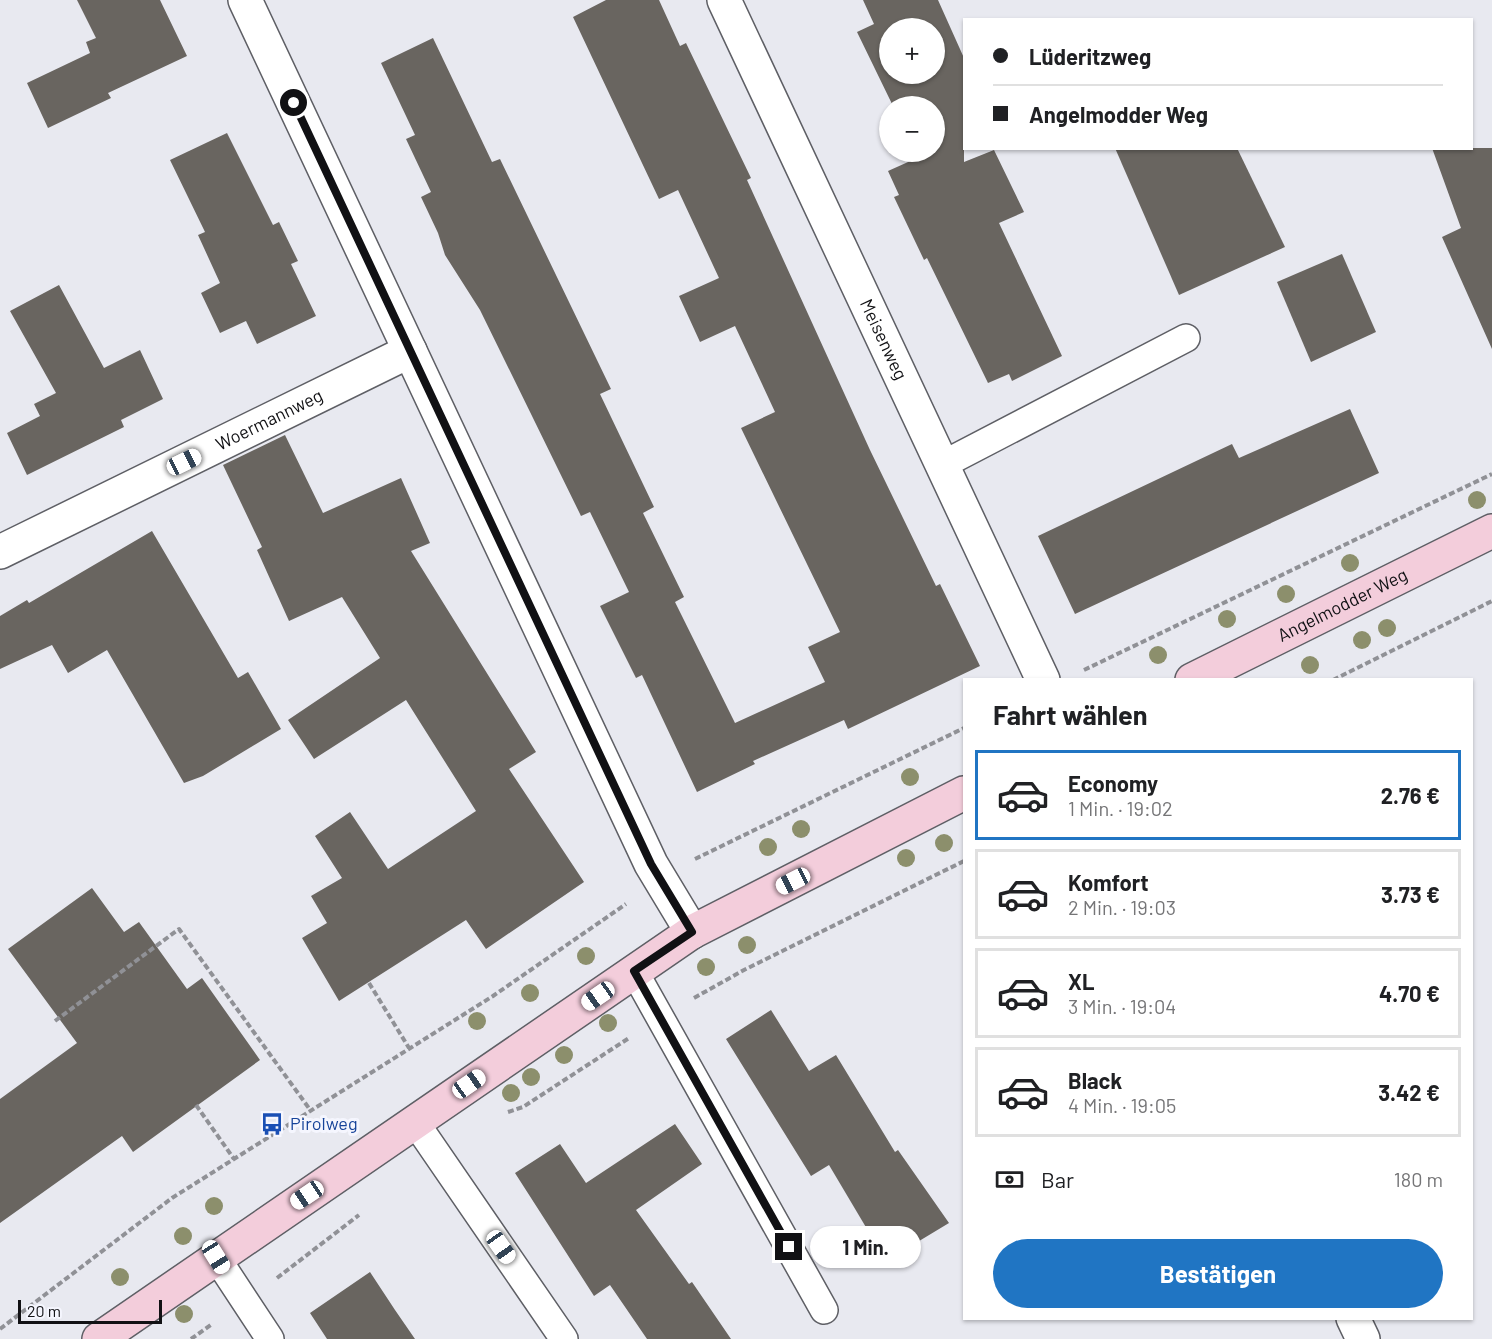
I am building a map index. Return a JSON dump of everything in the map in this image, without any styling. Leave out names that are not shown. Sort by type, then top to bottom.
[{"type":"street","points":[[245,0],[660,881],[692,932]]},
{"type":"street","name":"Meisenweg","points":[[724,0],[942,465],[1059,677]]},
{"type":"street","name":"Woermannweg","points":[[0,552],[410,351]]},
{"type":"street","name":"Angelmodder Weg","points":[[1196,678],[1492,531]]},
{"type":"street","points":[[99,1339],[692,932],[963,794]]},
{"type":"street","points":[[1354,1320],[1363,1339]]},
{"type":"lane","points":[[942,465],[1186,338]]},
{"type":"lane","points":[[634,971],[824,1310]]},
{"type":"lane","points":[[415,1122],[564,1339]]},
{"type":"lane","points":[[216,1257],[270,1339]]},
{"type":"path","points":[[1059,677],[1492,474]]},
{"type":"path","points":[[1337,678],[1492,601]]},
{"type":"path","points":[[0,1329],[172,1198],[493,996],[689,862],[963,728]]},
{"type":"path","points":[[506,1113],[523,1107],[661,1017],[744,970],[963,861]]},
{"type":"path","points":[[55,1021],[179,929],[310,1111]]},
{"type":"path","points":[[369,983],[409,1048]]},
{"type":"path","points":[[196,1105],[234,1159]]},
{"type":"path","points":[[191,1339],[364,1212]]},
{"type":"building","points":[[77,0],[160,0],[187,56],[108,93],[111,98],[48,128],[27,83],[90,53],[86,42],[96,38]]},
{"type":"building","points":[[606,0],[659,0],[680,46],[686,43],[751,178],[747,180],[870,450],[936,586],[940,584],[980,666],[848,729],[844,720],[753,761],[755,764],[697,792],[642,675],[636,678],[600,606],[629,592],[590,512],[581,516],[480,310],[445,255],[438,233],[421,197],[431,192],[406,139],[415,135],[381,63],[433,38],[492,162],[500,159],[611,389],[600,394],[654,507],[643,513],[684,597],[675,602],[735,723],[825,682],[808,647],[840,632],[741,428],[775,412],[735,326],[700,342],[679,296],[719,278],[678,190],[659,199],[573,17]]},
{"type":"building","points":[[863,0],[938,0],[963,56],[964,162],[994,150],[1024,212],[999,223],[1062,356],[1012,381],[1009,374],[988,383],[927,258],[924,260],[894,197],[899,195],[888,171],[908,162],[945,162],[945,96],[888,96],[882,84],[945,84],[945,18],[879,18],[879,77],[857,32],[874,24]]},
{"type":"building","points":[[227,133],[273,225],[279,222],[298,261],[291,264],[316,316],[257,344],[246,321],[220,333],[201,293],[220,283],[198,235],[205,232],[170,160]]},
{"type":"building","points":[[1492,148],[1492,349],[1442,237],[1461,228],[1433,150]]},
{"type":"building","points":[[1116,150],[1238,150],[1285,247],[1179,295]]},
{"type":"building","points":[[1342,254],[1376,332],[1311,362],[1277,282]]},
{"type":"building","points":[[59,285],[104,368],[140,350],[163,399],[121,420],[124,427],[27,475],[7,433],[40,416],[34,404],[56,393],[10,311]]},
{"type":"building","points":[[1350,409],[1379,473],[1075,614],[1038,536],[1232,444],[1239,458]]},
{"type":"building","points":[[285,435],[323,513],[401,478],[430,543],[411,551],[536,752],[509,769],[584,882],[486,949],[466,920],[339,1001],[302,938],[327,923],[311,896],[342,878],[315,836],[350,812],[388,869],[476,811],[406,700],[314,759],[288,720],[380,658],[342,597],[289,621],[257,550],[262,547],[223,465]]},
{"type":"building","points":[[152,531],[238,678],[248,672],[281,729],[203,776],[184,783],[107,650],[68,673],[52,645],[0,669],[0,616],[27,600],[29,603]]},
{"type":"building","points":[[92,888],[124,932],[139,922],[187,989],[202,978],[260,1060],[133,1152],[122,1136],[0,1223],[0,1099],[77,1043],[8,949]]},
{"type":"building","points":[[771,1010],[809,1071],[836,1055],[895,1152],[898,1150],[949,1223],[886,1261],[829,1165],[811,1176],[726,1039]]},
{"type":"building","points":[[675,1124],[702,1164],[636,1210],[689,1284],[692,1282],[731,1339],[647,1339],[610,1285],[594,1296],[515,1173],[560,1144],[586,1183]]},
{"type":"building","points":[[370,1272],[415,1339],[327,1339],[310,1313]]},
{"type":"place","name":"Pirolweg","points":[[272,1124]]},
{"type":"route","points":[[294,103],[651,864],[692,932],[634,971],[789,1247]]}]
